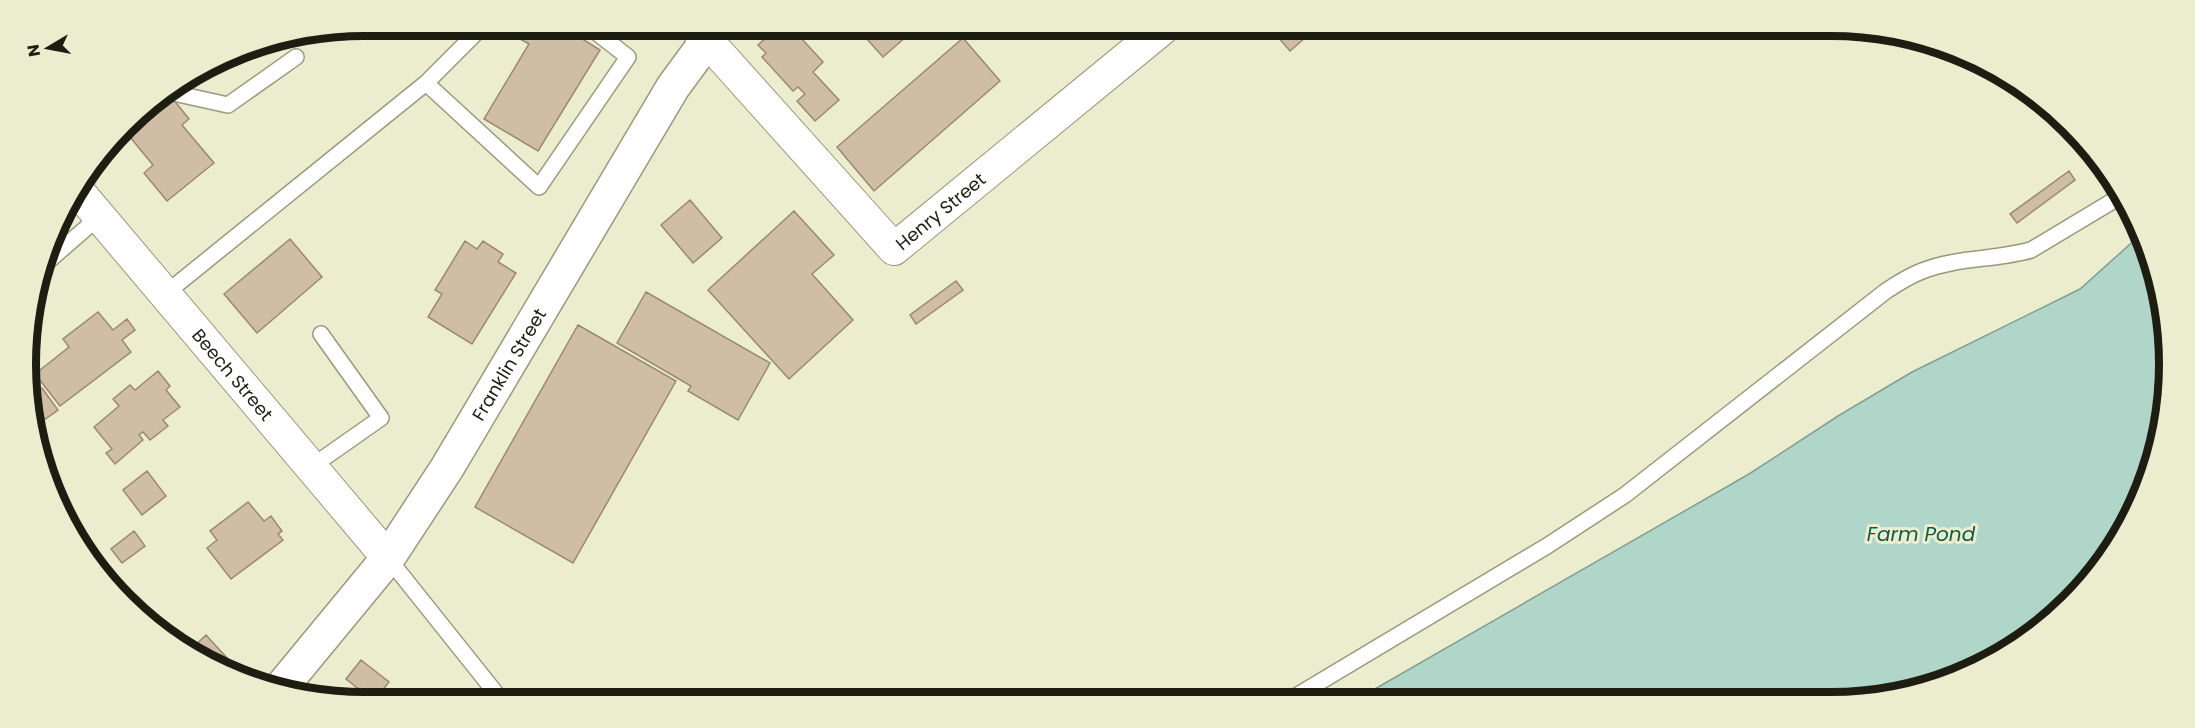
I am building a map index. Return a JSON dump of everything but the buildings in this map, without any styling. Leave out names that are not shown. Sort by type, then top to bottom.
[{"type":"street","name":"Franklin Street","points":[[285,683],[388,558],[447,468],[703,36]]},
{"type":"street","name":"Henry Street","points":[[710,36],[894,249],[1153,36]]},
{"type":"street","name":"Beech Street","points":[[82,196],[388,558]]},
{"type":"lane","points":[[165,294],[426,83],[473,36]]},
{"type":"lane","points":[[426,83],[539,187],[628,57],[601,36]]},
{"type":"lane","points":[[178,94],[228,105],[296,57]]},
{"type":"lane","points":[[1303,692],[1546,546],[1625,495],[1904,279],[1924,270],[1945,265],[2031,250],[2115,200]]},
{"type":"lane","points":[[54,256],[100,216]]},
{"type":"lane","points":[[312,467],[381,418],[321,334]]},
{"type":"lane","points":[[388,558],[495,692]]},
{"type":"water","name":"Farm Pond","points":[[2135,240],[2148,279],[2156,321],[2159,364],[2153,428],[2134,490],[2104,546],[2078,580],[2047,611],[1995,648],[1936,675],[1895,686],[1852,691],[1369,692],[1749,474],[1838,416],[1912,372],[2080,289]]}]
